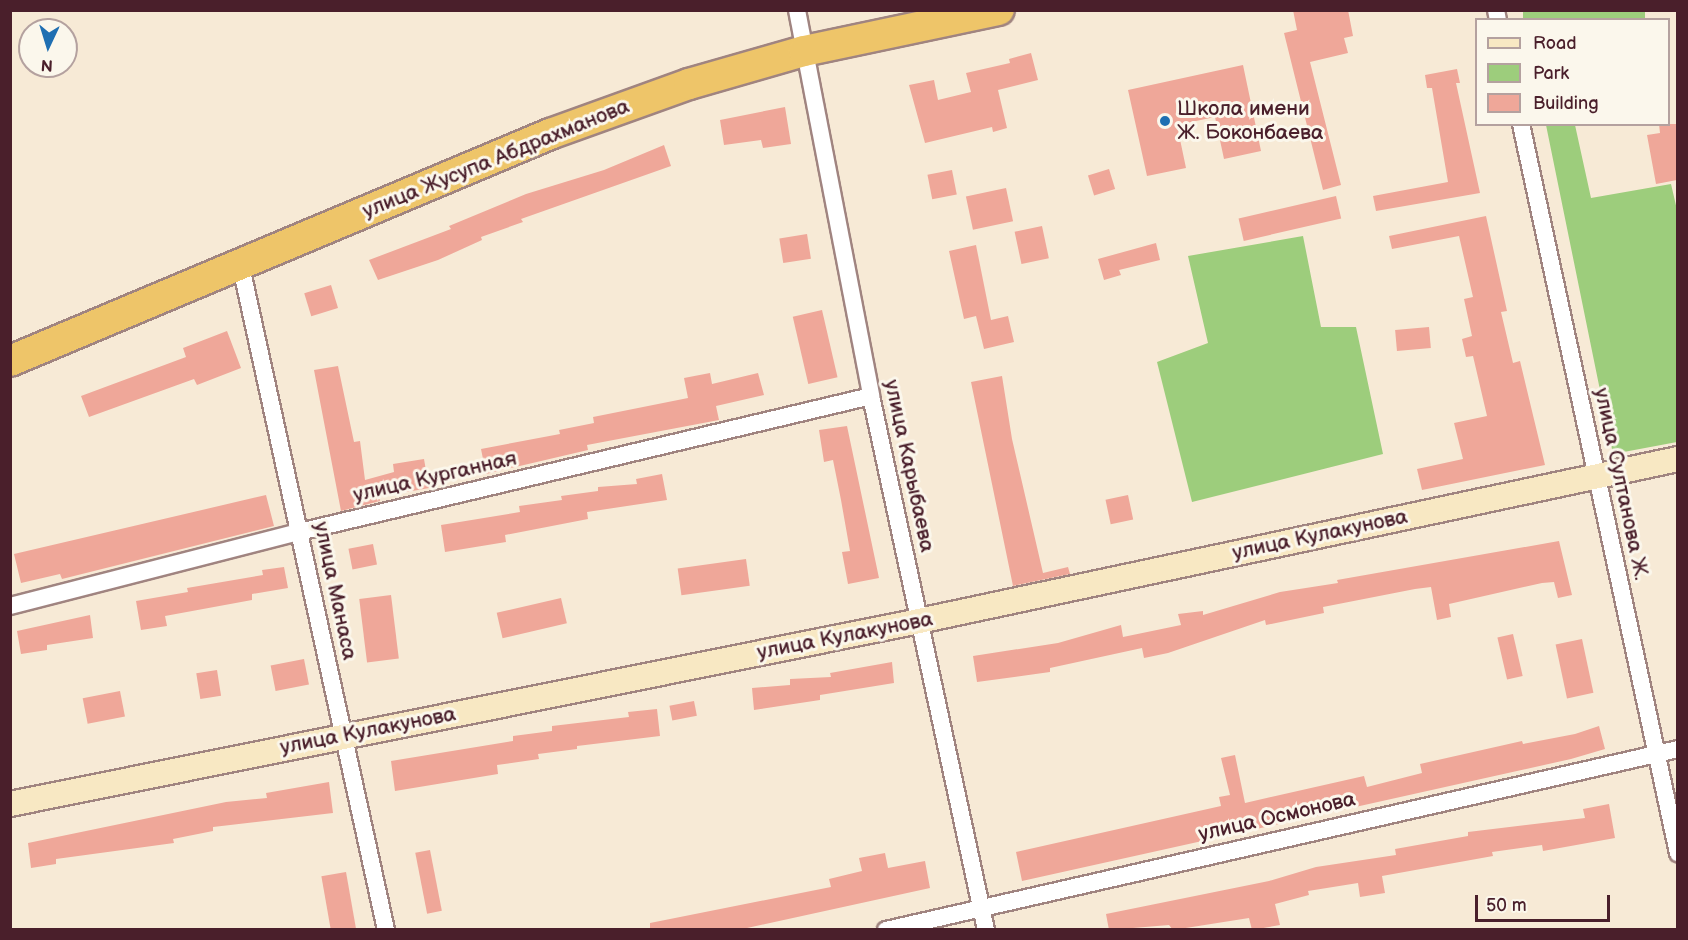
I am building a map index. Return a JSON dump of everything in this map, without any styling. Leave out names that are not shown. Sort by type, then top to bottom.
[{"type":"highway","name":"улица Жусупа Абдрахманова","points":[[10,361],[240,262],[550,134],[689,84],[804,51],[999,10]]},
{"type":"street","name":"улица Карыбаева","points":[[797,10],[871,396],[986,930]]},
{"type":"street","name":"улица Султанова Ж.","points":[[1521,126],[1677,853]]},
{"type":"street","name":"улица Манаса","points":[[240,262],[386,930]]},
{"type":"street","name":"улица Курганная","points":[[10,606],[299,532],[871,396]]},
{"type":"street","name":"улица Кулакунова","points":[[10,804],[919,621],[1677,459]]},
{"type":"street","name":"улица Осмонова","points":[[886,930],[1677,749]]},
{"type":"green space","points":[[1523,11],[1645,11],[1645,18],[1523,18]]},
{"type":"green space","points":[[1546,126],[1575,126],[1591,198],[1671,184],[1678,214],[1677,442],[1613,454]]},
{"type":"green space","points":[[1303,236],[1321,327],[1356,327],[1383,454],[1192,502],[1157,362],[1208,343],[1188,256]]},
{"type":"building","points":[[1293,10],[1348,10],[1353,36],[1344,38],[1348,53],[1310,62],[1341,185],[1323,190],[1284,33],[1297,30]]},
{"type":"building","points":[[1031,53],[1038,80],[998,90],[1007,128],[993,132],[992,127],[925,143],[909,85],[934,80],[938,100],[971,92],[966,73],[1010,63],[1009,59]]},
{"type":"building","name":"Школа имени Ж. Боконбаева","points":[[1243,65],[1261,151],[1224,159],[1215,117],[1177,125],[1186,168],[1147,176],[1128,90]]},
{"type":"building","points":[[1457,69],[1460,83],[1456,83],[1480,193],[1376,211],[1373,196],[1448,182],[1432,88],[1427,88],[1425,75]]},
{"type":"building","points":[[785,107],[791,144],[763,148],[761,140],[724,145],[720,120]]},
{"type":"building","points":[[1677,124],[1677,180],[1656,184],[1647,135],[1660,133],[1659,126]]},
{"type":"building","points":[[664,145],[671,166],[521,219],[523,222],[481,237],[482,240],[438,260],[378,280],[369,260],[451,229],[449,226],[526,194],[604,170]]},
{"type":"building","points":[[1109,169],[1115,189],[1094,196],[1088,175]]},
{"type":"building","points":[[952,170],[957,195],[932,199],[927,175]]},
{"type":"building","points":[[1006,188],[1013,221],[973,230],[966,197]]},
{"type":"building","points":[[1336,196],[1341,218],[1244,241],[1239,218]]},
{"type":"building","points":[[1486,216],[1507,311],[1501,312],[1513,363],[1520,361],[1545,465],[1422,490],[1417,469],[1463,459],[1454,423],[1487,416],[1473,356],[1466,357],[1462,339],[1472,336],[1464,299],[1473,297],[1459,236],[1392,249],[1389,236]]},
{"type":"building","points":[[1042,226],[1049,258],[1021,264],[1015,232]]},
{"type":"building","points":[[807,234],[811,259],[783,263],[779,238]]},
{"type":"building","points":[[1156,243],[1160,260],[1119,270],[1121,275],[1104,280],[1098,259]]},
{"type":"building","points":[[976,245],[991,320],[1008,316],[1014,342],[984,349],[976,316],[964,319],[949,251]]},
{"type":"building","points":[[331,285],[338,308],[311,316],[304,293]]},
{"type":"building","points":[[822,310],[838,377],[808,384],[793,317]]},
{"type":"building","points":[[1429,327],[1431,348],[1397,351],[1395,330]]},
{"type":"building","points":[[227,331],[241,368],[197,385],[194,379],[89,417],[81,396],[186,357],[183,348]]},
{"type":"building","points":[[338,366],[354,442],[360,441],[365,480],[394,472],[393,464],[424,459],[429,488],[379,497],[380,501],[341,511],[314,370]]},
{"type":"building","points":[[710,373],[712,384],[758,373],[764,395],[716,406],[719,420],[587,445],[588,450],[486,474],[481,449],[560,434],[559,430],[594,423],[593,417],[688,398],[684,378]]},
{"type":"building","points":[[1002,376],[1012,439],[1043,573],[1068,567],[1070,574],[1013,586],[971,382]]},
{"type":"building","points":[[847,426],[879,578],[848,584],[842,552],[850,551],[841,500],[833,460],[824,462],[819,430]]},
{"type":"building","points":[[662,474],[667,500],[587,512],[588,519],[505,535],[506,542],[445,552],[441,525],[520,512],[519,506],[562,500],[561,496],[598,491],[598,487],[637,484],[636,479]]},
{"type":"building","points":[[266,495],[274,526],[62,579],[60,574],[21,583],[14,554]]},
{"type":"building","points":[[1128,495],[1133,519],[1111,524],[1106,500]]},
{"type":"building","points":[[1559,541],[1572,595],[1558,598],[1554,582],[1542,583],[1449,604],[1451,617],[1437,620],[1431,587],[1415,589],[1323,607],[1324,613],[1266,625],[1265,620],[1168,653],[1144,658],[1142,648],[1050,668],[1050,672],[977,682],[973,656],[1058,643],[1121,625],[1123,637],[1181,625],[1178,614],[1203,611],[1203,615],[1280,592],[1338,583],[1337,580]]},
{"type":"building","points":[[373,544],[377,565],[352,569],[348,549]]},
{"type":"building","points":[[746,559],[750,586],[681,595],[678,569]]},
{"type":"building","points":[[284,567],[288,588],[252,594],[252,600],[165,616],[167,626],[141,630],[136,601],[188,592],[187,588],[263,575],[262,570]]},
{"type":"building","points":[[391,595],[399,659],[367,662],[359,599]]},
{"type":"building","points":[[561,598],[567,623],[503,638],[497,613]]},
{"type":"building","points":[[90,615],[93,638],[47,645],[47,650],[21,654],[17,631]]},
{"type":"building","points":[[1513,634],[1523,676],[1507,679],[1497,638]]},
{"type":"building","points":[[1582,639],[1593,693],[1567,698],[1556,645]]},
{"type":"building","points":[[304,659],[309,685],[276,691],[271,665]]},
{"type":"building","points":[[892,662],[894,683],[820,695],[820,700],[754,710],[752,688],[790,685],[790,679],[831,677],[830,673]]},
{"type":"building","points":[[217,670],[221,696],[200,699],[196,673]]},
{"type":"building","points":[[120,691],[125,717],[88,724],[83,698]]},
{"type":"building","points":[[694,701],[697,716],[672,720],[669,706]]},
{"type":"building","points":[[657,709],[660,736],[577,746],[577,749],[538,754],[539,759],[497,765],[498,774],[395,791],[391,761],[513,741],[513,736],[552,731],[552,726],[629,717],[628,712]]},
{"type":"building","points":[[1599,726],[1605,749],[1571,759],[1022,881],[1016,852],[1221,806],[1219,797],[1230,795],[1221,758],[1235,755],[1245,803],[1364,776],[1367,787],[1422,773],[1420,764],[1522,741],[1523,744],[1575,734]]},
{"type":"building","points":[[329,782],[333,813],[213,827],[213,831],[173,839],[174,843],[56,859],[56,864],[31,868],[28,843],[226,802],[267,798],[266,793]]},
{"type":"building","points":[[1609,804],[1615,838],[1543,851],[1542,845],[1492,852],[1493,856],[1382,876],[1385,893],[1360,897],[1358,883],[1308,891],[1309,895],[1275,904],[1280,925],[1252,930],[1249,918],[1173,930],[1169,925],[1109,930],[1106,914],[1269,881],[1316,867],[1396,855],[1395,849],[1468,836],[1468,832],[1585,818],[1583,809]]},
{"type":"building","points":[[430,850],[442,911],[427,914],[415,853]]},
{"type":"building","points":[[885,853],[888,868],[925,861],[930,888],[738,930],[650,930],[650,923],[831,887],[829,879],[862,871],[859,858]]},
{"type":"building","points":[[346,872],[356,930],[331,930],[321,876]]},
{"type":"place","name":"Школа имени Ж. Боконбаева","points":[[1165,121]]}]
